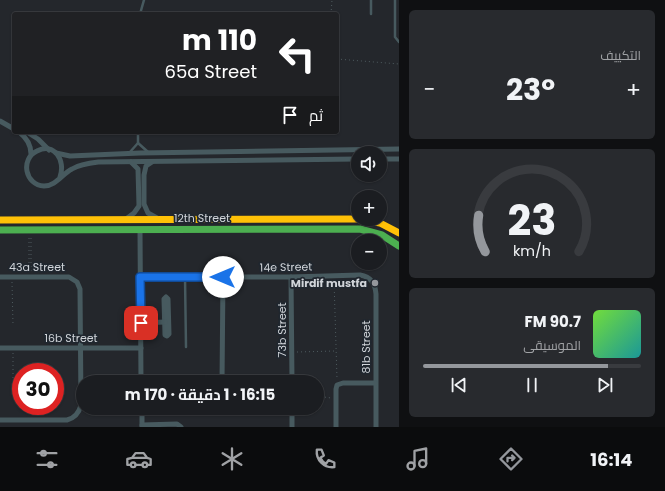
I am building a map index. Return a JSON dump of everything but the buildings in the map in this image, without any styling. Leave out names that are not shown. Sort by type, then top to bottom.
[{"type":"street","points":[[0,121],[12,126]]},
{"type":"street","points":[[21,134],[29,143],[31,154]]},
{"type":"street","points":[[30,134],[38,139],[49,150],[70,156],[150,153],[351,150]]},
{"type":"street","points":[[387,149],[399,148]]},
{"type":"street","points":[[49,150],[38,150],[31,154],[26,164],[28,177],[38,185],[51,185],[56,182],[60,176],[63,164],[56,153]]},
{"type":"street","points":[[387,151],[399,152]]},
{"type":"street","points":[[60,176],[73,168],[99,162],[351,159]]},
{"type":"street","points":[[387,159],[399,159]]},
{"type":"street","points":[[125,220],[137,210],[140,202],[138,169],[130,162]]},
{"type":"street","points":[[152,162],[146,166],[144,175],[144,204],[151,216],[162,220]]},
{"type":"street","points":[[239,229],[241,225],[259,223],[268,219]]},
{"type":"street","name":"12th Street","points":[[0,220],[351,219]]},
{"type":"street","points":[[174,229],[186,225],[210,225],[212,220]]},
{"type":"street","name":"12th Street","points":[[386,226],[399,233]]},
{"type":"street","name":"12th Street","points":[[0,230],[360,229],[382,235],[399,246]]},
{"type":"street","points":[[140,230],[142,375]]},
{"type":"street","name":"14e Street","points":[[140,277],[291,277],[360,275]]},
{"type":"street","name":"81b Street","points":[[360,275],[369,278],[376,289],[376,427]]},
{"type":"street","name":"43a Street","points":[[0,277],[69,277],[77,282],[80,289],[80,348]]},
{"type":"street","points":[[222,375],[223,277]]},
{"type":"street","name":"73b Street","points":[[291,277],[292,375]]},
{"type":"street","points":[[166,297],[168,299],[169,334],[167,336],[165,334],[165,322],[164,299],[166,297]]},
{"type":"street","points":[[141,323],[165,322]]},
{"type":"street","name":"16b Street","points":[[0,348],[141,348]]},
{"type":"street","points":[[0,420],[67,420],[75,417],[80,410],[81,405],[80,348]]},
{"type":"street","points":[[336,427],[337,385],[343,383],[375,383]]},
{"type":"street","points":[[142,415],[142,426],[177,424],[181,427]]},
{"type":"street","points":[[292,415],[292,427]]},
{"type":"lane","points":[[141,12],[144,0]]},
{"type":"lane","points":[[371,0],[371,14]]},
{"type":"lane","points":[[395,0],[395,38],[399,42]]},
{"type":"lane","points":[[126,154],[138,143],[138,134]]},
{"type":"lane","points":[[138,143],[150,153]]},
{"type":"lane","points":[[185,277],[186,347]]},
{"type":"path","points":[[331,12],[332,0]]},
{"type":"path","points":[[339,59],[399,64]]},
{"type":"path","points":[[30,230],[30,277]]},
{"type":"path","points":[[334,276],[337,385]]},
{"type":"path","points":[[12,277],[13,325]]},
{"type":"path","points":[[13,348],[13,363]]},
{"type":"path","points":[[292,352],[336,351]]},
{"type":"path","points":[[324,397],[336,398]]},
{"type":"traffic: fast","points":[[0,230],[360,229],[382,235],[399,246]]},
{"type":"traffic: slow","points":[[0,220],[351,219]]},
{"type":"traffic: slow","points":[[386,226],[399,233]]},
{"type":"place","name":"Mirdif mustfa","points":[[375,283]]},
{"type":"route","points":[[141,323],[140,277],[223,277]]}]
